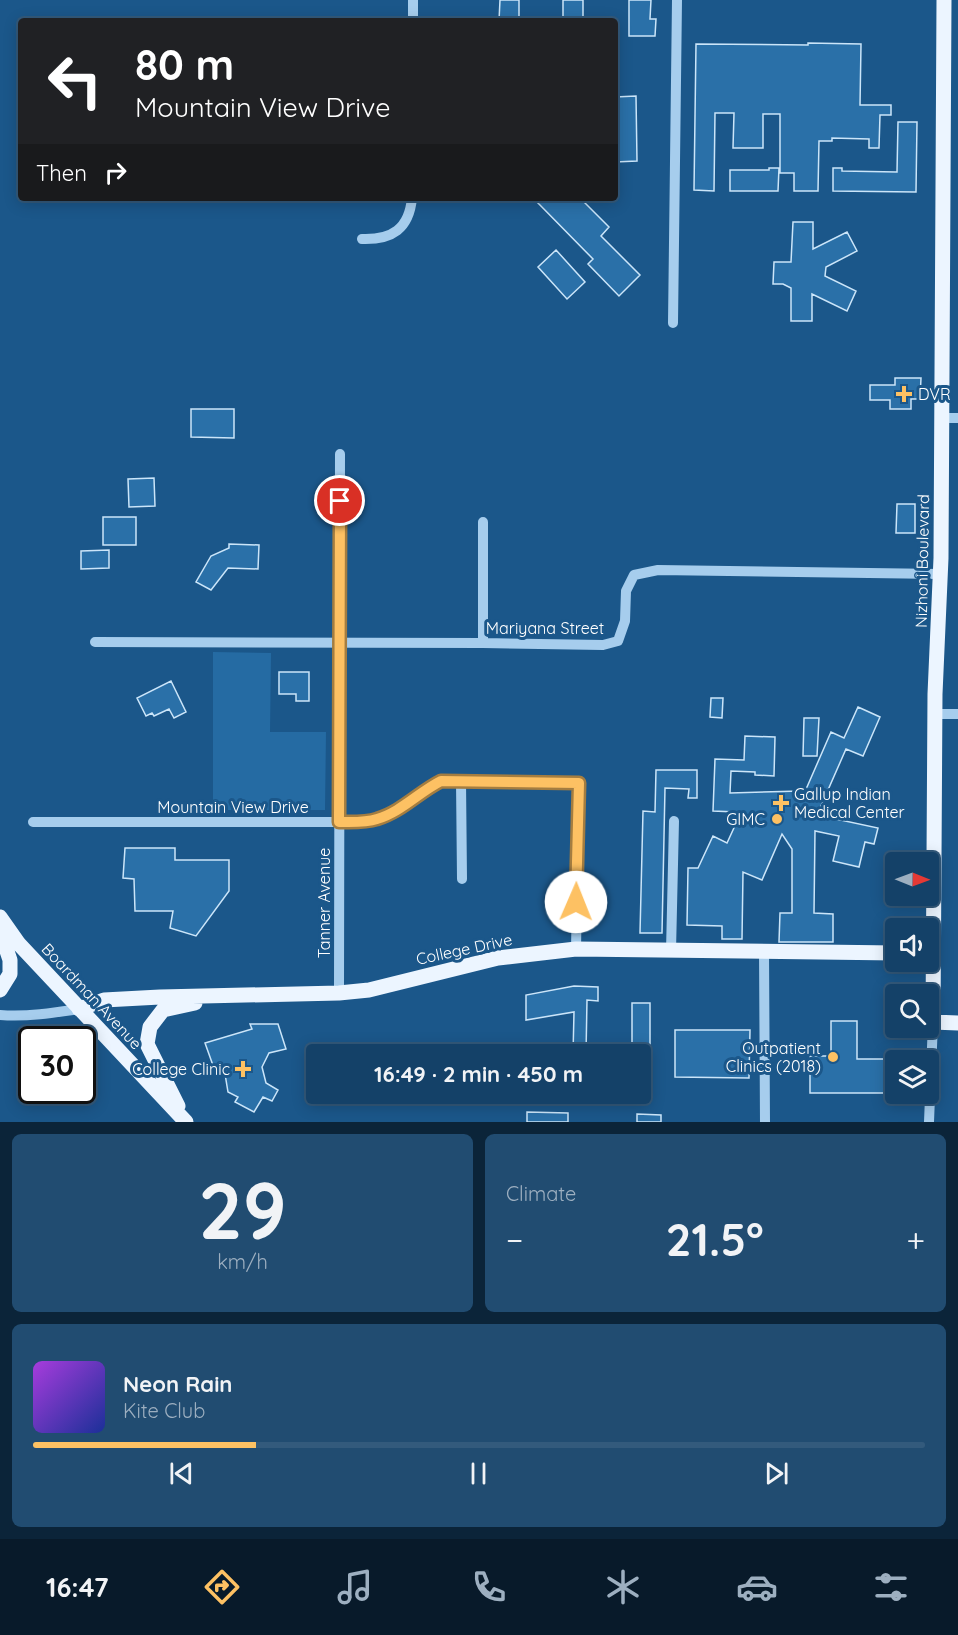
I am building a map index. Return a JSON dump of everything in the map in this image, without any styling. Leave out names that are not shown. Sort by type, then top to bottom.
[{"type":"main road","name":"Nizhoni Boulevard","points":[[932,918],[940,574],[944,0]]},
{"type":"main road","name":"Boardman Avenue","points":[[0,917],[19,944],[186,1122]]},
{"type":"main road","points":[[0,930],[10,960],[10,974],[0,990]]},
{"type":"main road","name":"College Drive","points":[[79,1009],[104,1000],[339,993],[369,990],[498,958],[576,949],[885,953]]},
{"type":"main road","points":[[186,1122],[147,1044],[150,1027],[163,1011],[227,996]]},
{"type":"main road","points":[[939,1022],[958,1023]]},
{"type":"street","points":[[413,0],[413,18]]},
{"type":"street","points":[[673,323],[677,0]]},
{"type":"street","points":[[362,239],[383,238],[394,233],[403,225],[410,211],[412,201]]},
{"type":"street","points":[[942,418],[958,418]]},
{"type":"street","name":"Tanner Avenue","points":[[339,993],[340,454]]},
{"type":"street","points":[[483,522],[483,643]]},
{"type":"street","name":"Mariyana Street","points":[[95,642],[603,645],[618,641],[625,621],[626,591],[634,575],[658,570],[940,574]]},
{"type":"street","points":[[935,714],[958,714]]},
{"type":"street","name":"Mountain View Drive","points":[[33,822],[375,820],[397,811],[427,788],[441,781],[579,783],[576,949]]},
{"type":"street","points":[[461,781],[462,879]]},
{"type":"street","points":[[671,951],[674,821]]},
{"type":"street","points":[[764,951],[765,1122]]},
{"type":"street","points":[[0,1015],[16,1017],[79,1009]]},
{"type":"street","name":"Nizhoni Boulevard","points":[[929,1122],[932,1038]]},
{"type":"shaded area","points":[[213,652],[271,653],[270,732],[326,732],[325,810],[213,810]]},
{"type":"building","points":[[500,0],[519,0],[519,18],[499,18]]},
{"type":"building","points":[[563,0],[583,0],[583,18],[563,18]]},
{"type":"building","points":[[629,0],[651,0],[650,19],[656,19],[655,36],[629,36]]},
{"type":"building","points":[[808,43],[861,44],[860,105],[891,105],[891,115],[880,115],[879,148],[869,148],[869,139],[832,138],[832,141],[819,141],[818,191],[794,191],[794,173],[780,173],[780,114],[763,114],[763,148],[733,148],[734,113],[715,113],[714,191],[694,190],[696,44],[808,45]]},
{"type":"building","points":[[636,96],[637,161],[618,162],[618,97]]},
{"type":"building","points":[[898,122],[917,122],[916,192],[833,191],[833,168],[842,168],[842,171],[897,172]]},
{"type":"building","points":[[769,168],[779,168],[778,191],[730,191],[730,170],[769,170]]},
{"type":"building","points":[[540,201],[583,201],[609,227],[601,236],[640,275],[619,296],[588,264],[593,259],[538,203]]},
{"type":"building","points":[[793,222],[813,222],[813,249],[847,232],[857,251],[826,267],[825,276],[856,291],[847,311],[812,294],[812,321],[791,321],[791,288],[783,284],[773,284],[774,262],[791,262]]},
{"type":"building","points":[[556,250],[585,282],[567,299],[538,267]]},
{"type":"building","points":[[895,378],[921,378],[920,399],[911,399],[911,409],[890,409],[890,400],[870,400],[870,385],[895,385]]},
{"type":"building","points":[[191,409],[234,409],[234,438],[191,437]]},
{"type":"building","points":[[154,478],[155,506],[129,507],[128,479]]},
{"type":"building","points":[[897,504],[915,504],[915,533],[896,533]]},
{"type":"building","points":[[103,517],[136,517],[136,545],[103,545]]},
{"type":"building","points":[[229,544],[259,545],[258,569],[228,568],[211,590],[196,582],[211,556],[229,548]]},
{"type":"building","points":[[109,550],[109,568],[81,569],[81,551]]},
{"type":"building","points":[[279,672],[309,672],[309,701],[296,701],[296,694],[279,694]]},
{"type":"building","points":[[171,681],[186,712],[174,718],[169,709],[154,716],[152,713],[146,716],[137,698]]},
{"type":"building","points":[[711,698],[723,698],[722,718],[710,717]]},
{"type":"building","points":[[858,707],[880,717],[863,756],[846,749],[817,815],[878,828],[874,844],[865,842],[859,867],[833,861],[839,836],[815,831],[814,913],[833,914],[833,942],[779,942],[780,913],[792,913],[792,849],[782,834],[762,880],[743,872],[742,939],[722,939],[722,926],[687,925],[688,868],[698,868],[713,836],[727,843],[738,819],[734,817],[736,812],[713,811],[715,759],[744,760],[745,736],[775,737],[774,776],[731,771],[730,793],[801,791],[807,787],[831,732],[844,738]]},
{"type":"building","points":[[804,718],[819,718],[817,756],[803,756]]},
{"type":"building","points":[[656,770],[697,770],[697,798],[688,798],[689,789],[665,788],[662,933],[640,933],[643,811],[655,812]]},
{"type":"building","points":[[125,848],[175,848],[175,860],[229,860],[229,891],[196,936],[170,928],[173,911],[135,911],[134,879],[123,878]]},
{"type":"building","points":[[574,986],[598,987],[598,1001],[587,1000],[586,1044],[573,1044],[574,1012],[526,1020],[526,995]]},
{"type":"building","points":[[632,1003],[650,1003],[650,1044],[632,1044]]},
{"type":"building","name":"Outpatient Clinics (2018)","points":[[831,1021],[857,1021],[857,1059],[885,1059],[885,1093],[810,1093],[810,1056],[831,1056]]},
{"type":"building","name":"College Clinic","points":[[250,1024],[278,1024],[286,1049],[269,1053],[262,1067],[266,1083],[278,1090],[272,1101],[263,1097],[254,1112],[235,1102],[238,1097],[228,1092],[224,1068],[215,1071],[205,1043],[252,1029]]},
{"type":"building","points":[[675,1030],[750,1030],[749,1078],[675,1077]]},
{"type":"building","points":[[527,1112],[568,1113],[568,1122],[527,1122]]},
{"type":"building","points":[[637,1114],[661,1115],[661,1122],[637,1122]]},
{"type":"place","name":"DVR","points":[[904,394]]},
{"type":"place","name":"Gallup Indian Medical Center","points":[[781,803]]},
{"type":"place","name":"GIMC","points":[[777,819]]},
{"type":"place","name":"Outpatient Clinics (2018)","points":[[833,1057]]},
{"type":"place","name":"College Clinic","points":[[243,1069]]},
{"type":"route","points":[[340,501],[339,822],[375,820],[397,811],[427,788],[441,781],[579,783],[576,902]]}]
